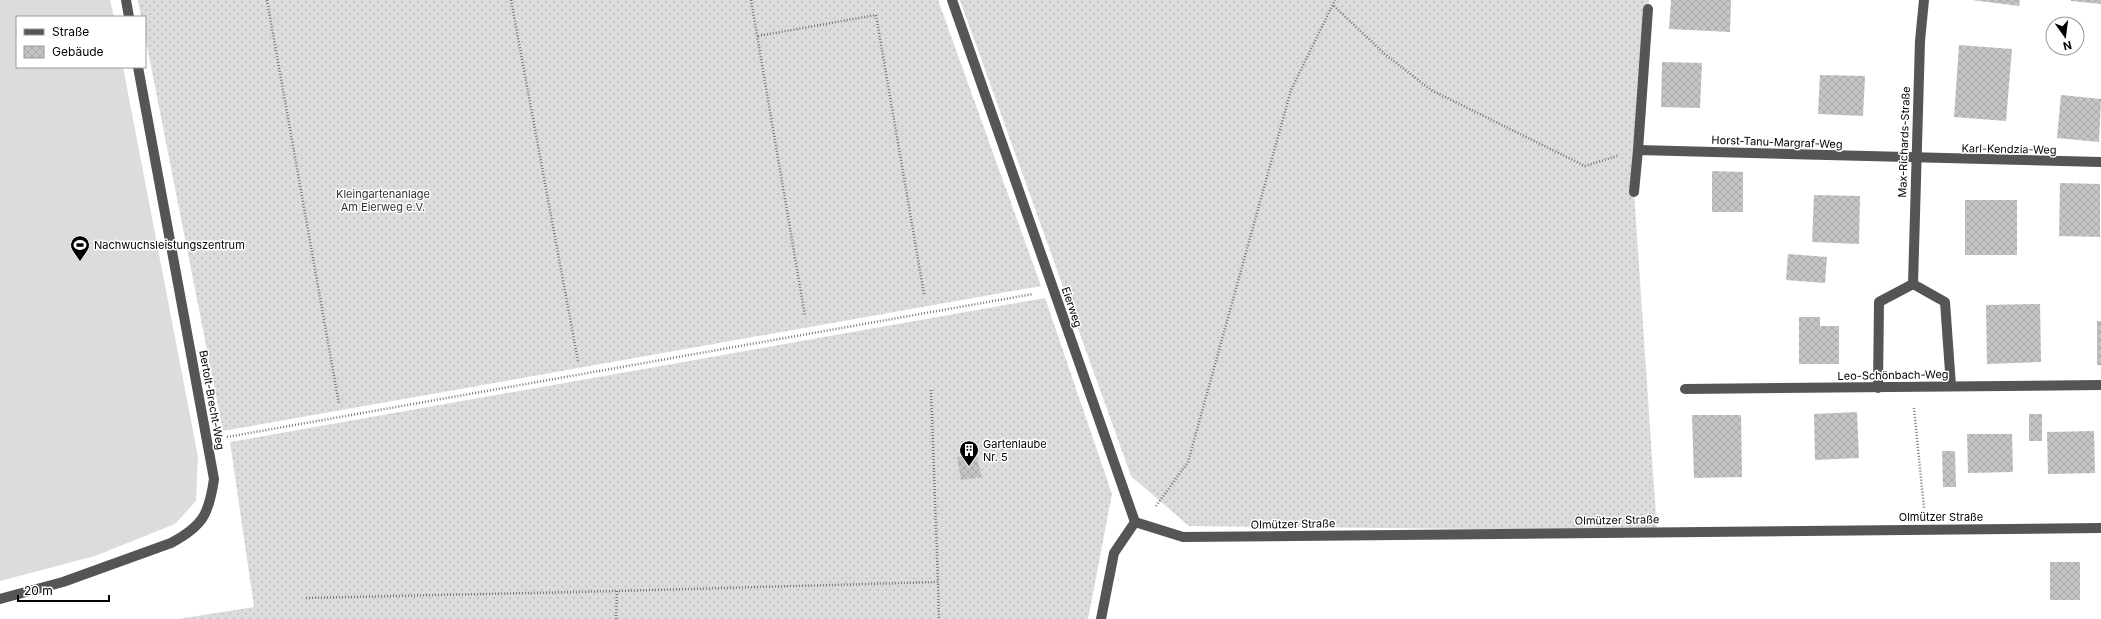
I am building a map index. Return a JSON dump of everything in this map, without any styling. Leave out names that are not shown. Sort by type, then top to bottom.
[{"type":"street","points":[[126,0],[129,16]]},
{"type":"street","name":"Eierweg","points":[[952,0],[1135,522]]},
{"type":"street","name":"Max-Richards-Straße","points":[[1913,284],[1920,41],[1924,0]]},
{"type":"street","points":[[1634,192],[1648,9]]},
{"type":"street","name":"Bertolt-Brecht-Weg","points":[[0,599],[63,582],[171,543],[187,535],[202,521],[211,502],[214,479],[138,68]]},
{"type":"street","name":"Horst-Tanu-Margraf-Weg","points":[[1638,150],[1916,159]]},
{"type":"street","name":"Karl-Kendzia-Weg","points":[[1916,159],[2101,162]]},
{"type":"street","points":[[1878,388],[1879,302],[1913,284],[1945,302],[1951,386]]},
{"type":"street","name":"Leo-Schönbach-Weg","points":[[1686,389],[2101,385]]},
{"type":"street","points":[[1101,619],[1114,553],[1135,522]]},
{"type":"street","name":"Olmützer Straße","points":[[1135,522],[1182,537],[1926,528],[2101,528]]},
{"type":"path","points":[[267,0],[339,404]]},
{"type":"path","points":[[512,0],[578,361]]},
{"type":"path","points":[[751,0],[805,316]]},
{"type":"path","points":[[1135,522],[1157,504],[1188,462],[1291,90],[1334,6],[1335,0]]},
{"type":"path","points":[[1334,6],[1386,55],[1431,90],[1585,166],[1638,150]]},
{"type":"path","points":[[758,36],[876,15],[924,294]]},
{"type":"path","points":[[207,441],[1054,291]]},
{"type":"path","points":[[1912,387],[1926,528]]},
{"type":"path","points":[[931,390],[939,619]]},
{"type":"path","points":[[306,598],[938,582]]},
{"type":"path","points":[[616,619],[617,591]]},
{"type":"green space","name":"Nachwuchsleistungszentrum","points":[[0,0],[110,0],[114,16],[16,16],[16,68],[123,68],[198,457],[196,501],[175,524],[95,556],[0,581]]},
{"type":"green space","name":"Kleingartenanlage Am Eierweg e.V.","points":[[138,0],[938,0],[1041,286],[223,431],[146,41],[146,16],[141,16]]},
{"type":"green space","points":[[960,0],[1649,0],[1634,192],[1657,531],[1189,526],[1131,476]]},
{"type":"green space","points":[[1045,298],[1112,494],[1088,619],[178,619],[254,607],[230,442]]},
{"type":"building","points":[[1671,0],[1731,0],[1730,32],[1669,29]]},
{"type":"building","points":[[1972,0],[2020,0],[2019,6]]},
{"type":"building","points":[[2101,0],[2101,4],[2071,1]]},
{"type":"building","points":[[1959,45],[2012,49],[2006,121],[1954,117]]},
{"type":"building","points":[[1662,62],[1702,63],[1700,108],[1661,107]]},
{"type":"building","points":[[1820,75],[1865,76],[1863,116],[1818,114]]},
{"type":"building","points":[[2061,95],[2101,99],[2099,142],[2057,138]]},
{"type":"building","points":[[1712,171],[1743,172],[1743,212],[1712,212]]},
{"type":"building","points":[[2060,183],[2100,184],[2100,237],[2059,236]]},
{"type":"building","points":[[1814,195],[1860,196],[1859,244],[1812,242]]},
{"type":"building","points":[[1965,200],[2017,200],[2017,255],[1965,255]]},
{"type":"building","points":[[1788,254],[1827,257],[1825,283],[1786,280]]},
{"type":"building","points":[[2040,304],[2041,362],[1987,364],[1986,305]]},
{"type":"building","points":[[1799,317],[1820,317],[1820,326],[1839,326],[1839,364],[1799,364]]},
{"type":"building","points":[[2097,321],[2101,321],[2101,365],[2097,365]]},
{"type":"building","points":[[1857,412],[1859,458],[1815,460],[1814,414]]},
{"type":"building","points":[[2029,414],[2042,414],[2042,441],[2029,441]]},
{"type":"building","points":[[1692,415],[1741,415],[1742,477],[1694,478]]},
{"type":"building","points":[[2094,431],[2095,473],[2048,474],[2047,432]]},
{"type":"building","points":[[1967,434],[2012,434],[2013,472],[1968,473]]},
{"type":"building","points":[[1942,451],[1955,451],[1956,487],[1943,487]]},
{"type":"building","name":"Gartenlaube Nr. 5","points":[[976,455],[982,477],[961,480],[957,457]]},
{"type":"building","points":[[2050,562],[2080,562],[2080,600],[2050,600]]},
{"type":"place","name":"Nachwuchsleistungszentrum","points":[[80,262]]},
{"type":"place","name":"Gartenlaube Nr. 5","points":[[969,467]]}]
